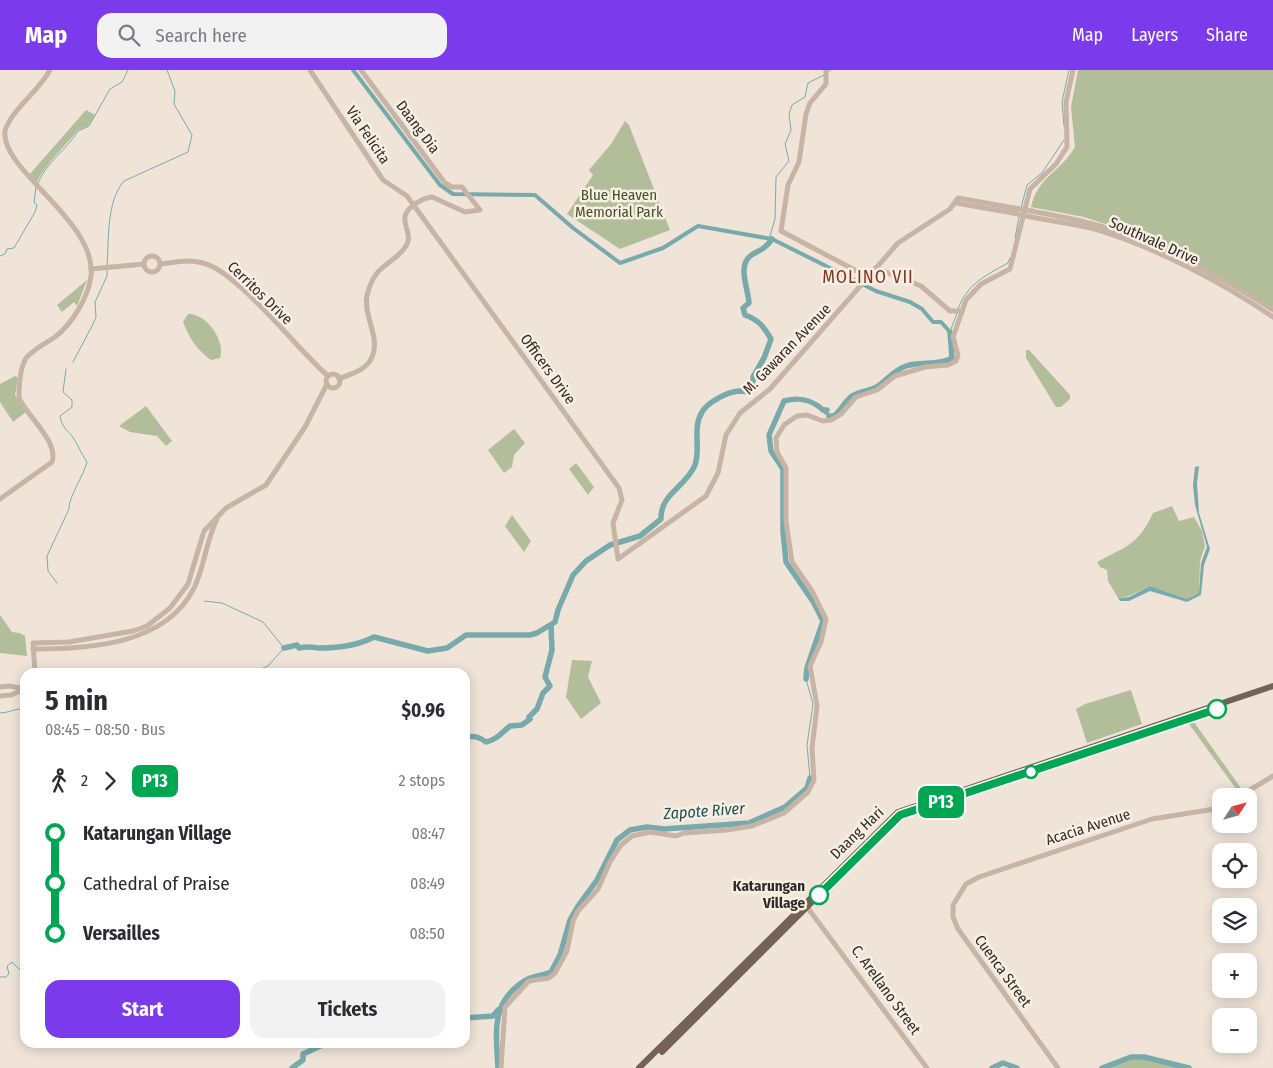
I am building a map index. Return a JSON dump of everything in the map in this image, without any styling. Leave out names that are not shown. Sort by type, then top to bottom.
[{"type":"main road","name":"Daang Hari","points":[[639,1068],[898,812],[1273,686]]},
{"type":"main road","name":"Daang Hari","points":[[646,1068],[900,815],[1273,690]]},
{"type":"street","points":[[0,500],[52,462],[54,454],[50,444],[19,398],[24,363],[28,356],[62,331],[72,320],[89,283],[91,269],[87,250],[77,232],[34,186],[7,148],[4,134],[8,123],[44,81],[50,70]]},
{"type":"street","name":"Via Felicita","points":[[310,70],[383,180],[405,194],[414,205]]},
{"type":"street","name":"Daang Dia","points":[[361,70],[445,183],[452,187],[464,189],[480,210],[465,212],[432,197],[423,199],[414,205]]},
{"type":"street","points":[[501,1068],[500,1048],[505,1007],[529,981],[549,978],[555,973],[567,951],[573,921],[578,911],[598,889],[610,862],[621,845],[632,836],[641,834],[676,836],[684,833],[752,826],[784,813],[808,792],[814,780],[812,748],[818,706],[811,680],[810,666],[821,642],[826,619],[812,591],[792,562],[786,521],[786,468],[776,452],[776,438],[784,425],[797,416],[807,415],[823,421],[831,420],[841,414],[856,397],[877,390],[896,376],[924,367],[951,364],[958,355],[953,336],[959,312],[968,297],[981,284],[1010,269],[1030,189],[1056,164],[1067,147],[1069,137],[1066,102],[1073,70]]},
{"type":"street","points":[[826,73],[826,84],[810,104],[804,122],[800,162],[788,185],[780,231],[867,278]]},
{"type":"street","name":"M. Gawaran Avenue","points":[[618,558],[691,508],[709,492],[720,465],[726,435],[739,414],[770,389],[902,239],[932,221],[957,200]]},
{"type":"street","name":"Southvale Drive","points":[[957,200],[1032,214],[1093,229],[1131,242],[1227,289],[1273,317]]},
{"type":"street","points":[[327,385],[336,387],[340,379],[366,366],[372,358],[374,344],[366,307],[368,293],[377,272],[408,243],[409,235],[405,217],[414,205]]},
{"type":"street","name":"Officers Drive","points":[[414,205],[619,488],[622,500],[613,519],[618,558]]},
{"type":"street","name":"Southvale Drive","points":[[1032,214],[1096,225],[1130,236],[1188,263],[1273,310]]},
{"type":"street","points":[[150,256],[156,257],[160,264],[159,269],[152,273],[145,269],[144,264],[150,256]]},
{"type":"street","name":"Cerritos Drive","points":[[160,264],[195,262],[217,268],[237,283],[328,376]]},
{"type":"street","points":[[91,269],[144,264]]},
{"type":"street","points":[[876,268],[921,286],[950,311],[959,312]]},
{"type":"street","points":[[33,646],[133,631],[147,626],[170,608],[188,584],[204,531],[233,503],[266,485],[305,428],[327,385],[328,376],[335,374],[340,379]]},
{"type":"street","points":[[33,646],[90,645],[136,637],[150,631],[176,612],[194,586],[210,533],[219,516]]},
{"type":"street","points":[[188,584],[194,586]]},
{"type":"street","points":[[33,646],[35,668]]},
{"type":"street","points":[[0,687],[20,688]]},
{"type":"street","points":[[0,696],[11,695],[20,691]]},
{"type":"street","points":[[1253,788],[1273,776]]},
{"type":"street","name":"Acacia Avenue","points":[[966,884],[979,877],[1152,819],[1212,809]]},
{"type":"street","name":"Cuenca Street","points":[[966,884],[953,905],[953,917],[958,929],[1058,1068]]},
{"type":"street","name":"C. Arellano Street","points":[[808,906],[927,1068]]},
{"type":"green space","points":[[1078,70],[1273,70],[1273,307],[1129,232],[1084,217],[1031,207],[1034,197],[1044,181],[1063,163],[1075,147],[1071,107]]},
{"type":"green space","points":[[86,110],[95,115],[88,126],[78,130],[50,162],[36,183],[29,175]]},
{"type":"green space","name":"Blue Heaven Memorial Park","points":[[625,121],[629,125],[670,230],[620,249],[567,214],[593,175],[589,170],[611,144]]},
{"type":"green space","points":[[87,280],[77,306],[74,302],[62,312],[57,305]]},
{"type":"green space","points":[[188,314],[201,318],[213,329],[220,344],[220,358],[211,360],[194,343],[183,322]]},
{"type":"green space","points":[[1026,350],[1029,350],[1070,395],[1070,399],[1061,407],[1056,407],[1026,358]]},
{"type":"green space","points":[[15,376],[18,378],[15,395],[26,412],[13,422],[0,402],[0,384]]},
{"type":"green space","points":[[146,406],[172,441],[166,446],[157,436],[130,432],[119,426]]},
{"type":"green space","points":[[514,429],[525,443],[514,455],[512,467],[504,473],[488,450]]},
{"type":"green space","points":[[576,463],[594,487],[588,495],[569,469]]},
{"type":"green space","points":[[1172,506],[1179,521],[1194,517],[1202,531],[1205,546],[1200,561],[1199,593],[1187,599],[1150,586],[1129,596],[1118,598],[1108,581],[1107,570],[1100,567],[1097,562],[1131,544],[1148,524],[1153,513]]},
{"type":"green space","points":[[512,515],[531,541],[524,552],[505,526]]},
{"type":"green space","points":[[0,615],[12,632],[25,636],[27,656],[0,653]]},
{"type":"green space","points":[[572,660],[592,661],[588,677],[601,703],[581,719],[566,697]]},
{"type":"green space","points":[[1131,690],[1142,724],[1087,743],[1076,709],[1085,704]]},
{"type":"green space","points":[[1194,722],[1241,788],[1235,788],[1189,724]]},
{"type":"green space","points":[[1131,1057],[1180,1065],[1181,1068],[1109,1068]]},
{"type":"water","points":[[1199,466],[1197,483],[1199,513],[1210,549],[1204,565],[1201,595],[1187,602],[1150,591],[1129,601],[1120,601],[1118,598],[1129,597],[1150,586],[1187,599],[1199,593],[1201,563],[1207,547],[1195,505],[1193,485],[1195,467]]},
{"type":"waterway","points":[[38,183],[46,169],[78,131],[89,126],[110,89],[122,82],[128,70]]},
{"type":"waterway","points":[[107,266],[111,210],[118,190],[124,181],[188,152],[192,135],[174,104],[175,91],[167,70]]},
{"type":"waterway","points":[[353,70],[440,185],[453,194],[535,195],[573,228],[620,263],[663,248],[698,226],[772,239],[876,291],[910,302],[922,309],[933,322],[941,322],[950,332]]},
{"type":"waterway","points":[[827,73],[831,70]]},
{"type":"waterway","name":"Zapote River","points":[[1064,126],[1062,102],[1069,70]]},
{"type":"waterway","points":[[769,239],[775,219],[776,177],[789,161],[785,144],[791,130],[789,114],[792,105],[805,97],[808,83],[824,75]]},
{"type":"waterway","name":"Zapote River","points":[[1021,208],[1027,185],[1042,173],[1064,140]]},
{"type":"waterway","points":[[0,256],[5,254],[7,249],[14,248],[35,212],[37,205],[34,202],[36,187]]},
{"type":"waterway","name":"Zapote River","points":[[1015,238],[1019,217]]},
{"type":"waterway","points":[[284,648],[297,645],[299,648],[340,647],[361,643],[374,637],[428,651],[447,648],[466,635],[530,635],[555,622],[573,575],[586,561],[610,545],[640,536],[661,519],[665,503],[691,473],[695,465],[699,418],[705,408],[724,395],[753,389],[753,377],[764,358],[771,339],[761,324],[745,315],[743,308],[749,303],[744,270],[748,258],[761,250],[772,239]]},
{"type":"waterway","name":"Zapote River","points":[[958,309],[962,300],[978,281],[1008,263],[1010,258]]},
{"type":"waterway","points":[[73,362],[96,317],[95,302],[107,276],[107,270]]},
{"type":"waterway","name":"Zapote River","points":[[950,332],[957,313]]},
{"type":"waterway","name":"Zapote River","points":[[829,416],[834,416],[852,396],[875,388],[902,368],[941,362],[952,358],[950,332]]},
{"type":"waterway","points":[[57,583],[48,571],[47,556],[69,509],[69,504],[87,462],[74,439],[63,425],[60,416],[72,407],[72,400],[63,392],[66,369]]},
{"type":"waterway","name":"Zapote River","points":[[806,679],[807,668],[823,621],[814,603],[786,562],[783,531],[783,469],[771,451],[769,435],[784,401],[805,400],[814,403],[823,410],[827,410],[826,412]]},
{"type":"waterway","points":[[204,601],[222,603],[263,622],[284,648],[268,666],[263,668]]},
{"type":"waterway","points":[[470,737],[476,737],[486,742],[490,741],[510,726],[522,725],[530,719],[529,717],[537,709],[543,693],[550,686],[545,677],[552,650],[551,626]]},
{"type":"waterway","name":"Zapote River","points":[[806,679],[813,704],[807,745],[810,778]]},
{"type":"waterway","points":[[0,713],[20,709]]},
{"type":"waterway","name":"Zapote River","points":[[498,1068],[497,1029],[501,1007],[516,987],[528,979],[551,972],[560,955],[570,920],[597,880],[617,840],[630,830],[647,827],[664,829],[749,823],[785,807],[807,788],[810,778]]},
{"type":"waterway","points":[[0,977],[6,977],[9,974],[7,966],[12,962],[20,970]]},
{"type":"waterway","points":[[470,1018],[493,1016],[498,1010]]},
{"type":"waterway","points":[[292,1068],[303,1060],[303,1054],[316,1048]]},
{"type":"waterway","points":[[1102,1068],[1131,1057],[1144,1057],[1189,1068]]},
{"type":"waterway","points":[[992,1068],[1003,1063],[1017,1068]]},
{"type":"bus line","name":"P13","points":[[819,895],[900,815],[1217,709]]},
{"type":"place","name":"Katarungan Village","points":[[819,895]]},
{"type":"district","name":"MOLINO VII","points":[[868,277]]}]
